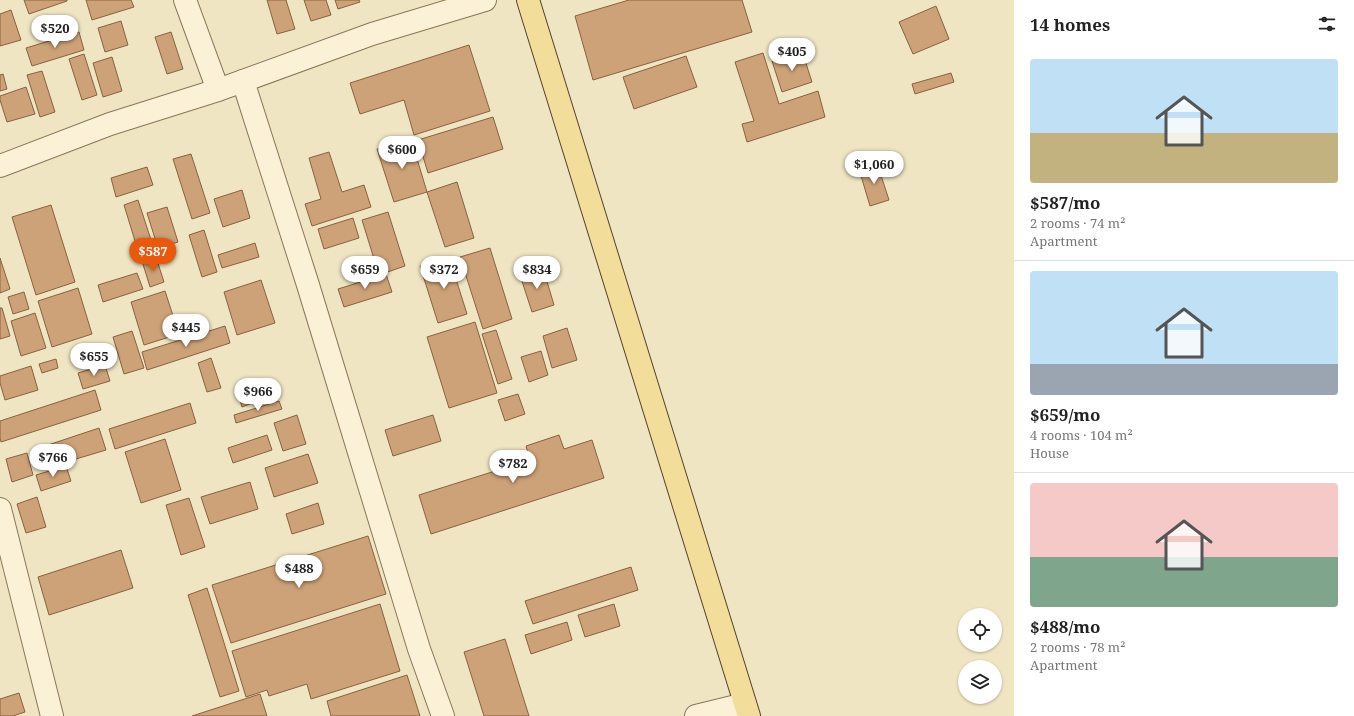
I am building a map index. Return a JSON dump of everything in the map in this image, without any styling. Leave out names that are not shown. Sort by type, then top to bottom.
[{"type":"main road","points":[[528,0],[747,710]]},
{"type":"street","points":[[185,0],[218,90]]},
{"type":"street","points":[[0,166],[110,124],[218,90],[372,34],[485,0]]},
{"type":"street","points":[[243,81],[308,285],[419,649],[443,716]]},
{"type":"street","points":[[0,509],[52,716]]},
{"type":"street","points":[[696,716],[747,710]]},
{"type":"building","points":[[24,0],[67,0],[67,1],[29,14]]},
{"type":"building","points":[[86,0],[131,0],[134,7],[92,20]]},
{"type":"building","points":[[267,0],[286,0],[295,29],[277,34]]},
{"type":"building","points":[[304,0],[326,0],[331,15],[311,21]]},
{"type":"building","points":[[335,0],[359,0],[360,2],[338,9]]},
{"type":"building","points":[[629,0],[742,0],[752,32],[593,80],[575,16]]},
{"type":"building","points":[[936,6],[949,39],[913,54],[899,22]]},
{"type":"building","points":[[11,10],[21,40],[0,46],[0,14]]},
{"type":"building","points":[[121,21],[128,45],[105,52],[98,28]]},
{"type":"building","points":[[79,32],[84,50],[32,66],[26,48]]},
{"type":"building","points":[[171,32],[183,69],[167,74],[155,37]]},
{"type":"building","points":[[469,45],[490,111],[414,135],[404,100],[360,114],[350,83]]},
{"type":"building","points":[[802,51],[812,82],[782,92],[772,61]]},
{"type":"building","points":[[763,53],[779,104],[818,91],[825,117],[747,142],[742,124],[754,121],[735,62]]},
{"type":"building","points":[[84,54],[97,95],[82,100],[69,59]]},
{"type":"building","points":[[686,56],[697,87],[634,109],[623,77]]},
{"type":"building","points":[[112,57],[122,91],[103,97],[93,63]]},
{"type":"building","points":[[42,71],[55,112],[40,117],[27,75]]},
{"type":"building","points":[[951,73],[954,82],[915,94],[912,84]]},
{"type":"building","points":[[3,74],[7,89],[0,91],[0,75]]},
{"type":"building","points":[[26,87],[35,114],[7,122],[0,96]]},
{"type":"building","points":[[493,117],[503,149],[428,173],[418,140]]},
{"type":"building","points":[[411,139],[427,192],[394,202],[377,149]]},
{"type":"building","points":[[329,152],[342,192],[364,185],[371,207],[312,226],[305,204],[321,199],[309,158]]},
{"type":"building","points":[[191,154],[210,213],[192,219],[173,159]]},
{"type":"building","points":[[877,163],[889,200],[870,206],[859,169]]},
{"type":"building","points":[[147,167],[153,185],[116,197],[111,178]]},
{"type":"building","points":[[457,182],[474,238],[445,247],[427,192]]},
{"type":"building","points":[[242,190],[250,218],[223,227],[214,199]]},
{"type":"building","points":[[138,200],[154,249],[139,254],[124,205]]},
{"type":"building","points":[[51,205],[75,282],[36,295],[12,217]]},
{"type":"building","points":[[167,207],[178,242],[158,248],[147,213]]},
{"type":"building","points":[[388,212],[405,266],[379,275],[362,220]]},
{"type":"building","points":[[353,218],[359,238],[324,249],[318,229]]},
{"type":"building","points":[[204,230],[217,272],[202,277],[189,235]]},
{"type":"building","points":[[255,243],[259,257],[222,268],[218,255]]},
{"type":"building","points":[[490,248],[512,319],[483,329],[460,257]]},
{"type":"building","points":[[156,257],[164,282],[150,287],[142,261]]},
{"type":"building","points":[[449,257],[467,314],[438,323],[420,266]]},
{"type":"building","points":[[0,258],[10,289],[0,293]]},
{"type":"building","points":[[543,268],[554,305],[532,312],[520,275]]},
{"type":"building","points":[[137,273],[143,289],[103,302],[98,285]]},
{"type":"building","points":[[386,274],[392,292],[344,307],[338,289]]},
{"type":"building","points":[[261,280],[275,323],[237,335],[224,292]]},
{"type":"building","points":[[78,288],[92,334],[52,347],[38,301]]},
{"type":"building","points":[[165,291],[179,334],[144,345],[131,302]]},
{"type":"building","points":[[24,292],[29,309],[13,314],[8,297]]},
{"type":"building","points":[[0,308],[2,308],[10,336],[0,339]]},
{"type":"building","points":[[35,313],[46,348],[21,356],[11,321]]},
{"type":"building","points":[[475,322],[497,393],[449,408],[427,337]]},
{"type":"building","points":[[225,326],[230,343],[147,370],[142,352]]},
{"type":"building","points":[[567,328],[577,360],[552,368],[543,336]]},
{"type":"building","points":[[496,330],[512,379],[498,384],[482,334]]},
{"type":"building","points":[[132,331],[144,368],[124,374],[113,337]]},
{"type":"building","points":[[541,351],[548,375],[529,382],[521,357]]},
{"type":"building","points":[[211,358],[221,388],[207,392],[198,363]]},
{"type":"building","points":[[56,359],[58,368],[42,373],[39,364]]},
{"type":"building","points":[[105,365],[110,381],[83,389],[78,373]]},
{"type":"building","points":[[31,366],[38,390],[5,400],[0,383],[0,376]]},
{"type":"building","points":[[257,387],[260,400],[242,407],[238,394]]},
{"type":"building","points":[[95,390],[101,410],[1,442],[0,421]]},
{"type":"building","points":[[518,394],[525,414],[505,421],[498,400]]},
{"type":"building","points":[[279,401],[282,409],[236,423],[234,415]]},
{"type":"building","points":[[190,403],[196,423],[115,449],[109,429]]},
{"type":"building","points":[[297,415],[306,444],[283,451],[274,423]]},
{"type":"building","points":[[433,415],[441,441],[393,456],[385,430]]},
{"type":"building","points":[[99,428],[106,450],[46,468],[39,448]]},
{"type":"building","points":[[267,435],[272,450],[233,463],[228,448]]},
{"type":"building","points":[[559,435],[564,449],[592,440],[604,478],[431,534],[419,495],[530,460],[526,446]]},
{"type":"building","points":[[165,439],[181,490],[141,503],[125,452]]},
{"type":"building","points":[[27,453],[33,475],[12,482],[6,459]]},
{"type":"building","points":[[308,454],[318,483],[274,497],[265,468]]},
{"type":"building","points":[[66,466],[71,481],[41,491],[36,475]]},
{"type":"building","points":[[250,482],[258,509],[210,524],[201,497]]},
{"type":"building","points":[[37,497],[46,527],[26,533],[17,504]]},
{"type":"building","points":[[189,498],[205,547],[181,555],[166,505]]},
{"type":"building","points":[[318,503],[324,524],[292,534],[286,514]]},
{"type":"building","points":[[368,536],[386,594],[231,643],[212,585]]},
{"type":"building","points":[[121,550],[133,588],[49,615],[38,577]]},
{"type":"building","points":[[631,567],[638,590],[533,624],[525,601]]},
{"type":"building","points":[[207,588],[239,691],[220,697],[188,595]]},
{"type":"building","points":[[380,604],[400,671],[311,699],[307,684],[269,696],[267,690],[246,697],[232,651]]},
{"type":"building","points":[[614,604],[620,626],[585,637],[578,615]]},
{"type":"building","points":[[567,622],[572,640],[531,654],[525,635]]},
{"type":"building","points":[[505,639],[529,716],[484,716],[464,652]]},
{"type":"building","points":[[407,675],[420,716],[331,716],[327,701]]},
{"type":"building","points":[[19,693],[25,712],[13,716],[0,716],[0,699]]},
{"type":"building","points":[[260,694],[267,716],[192,716]]}]
